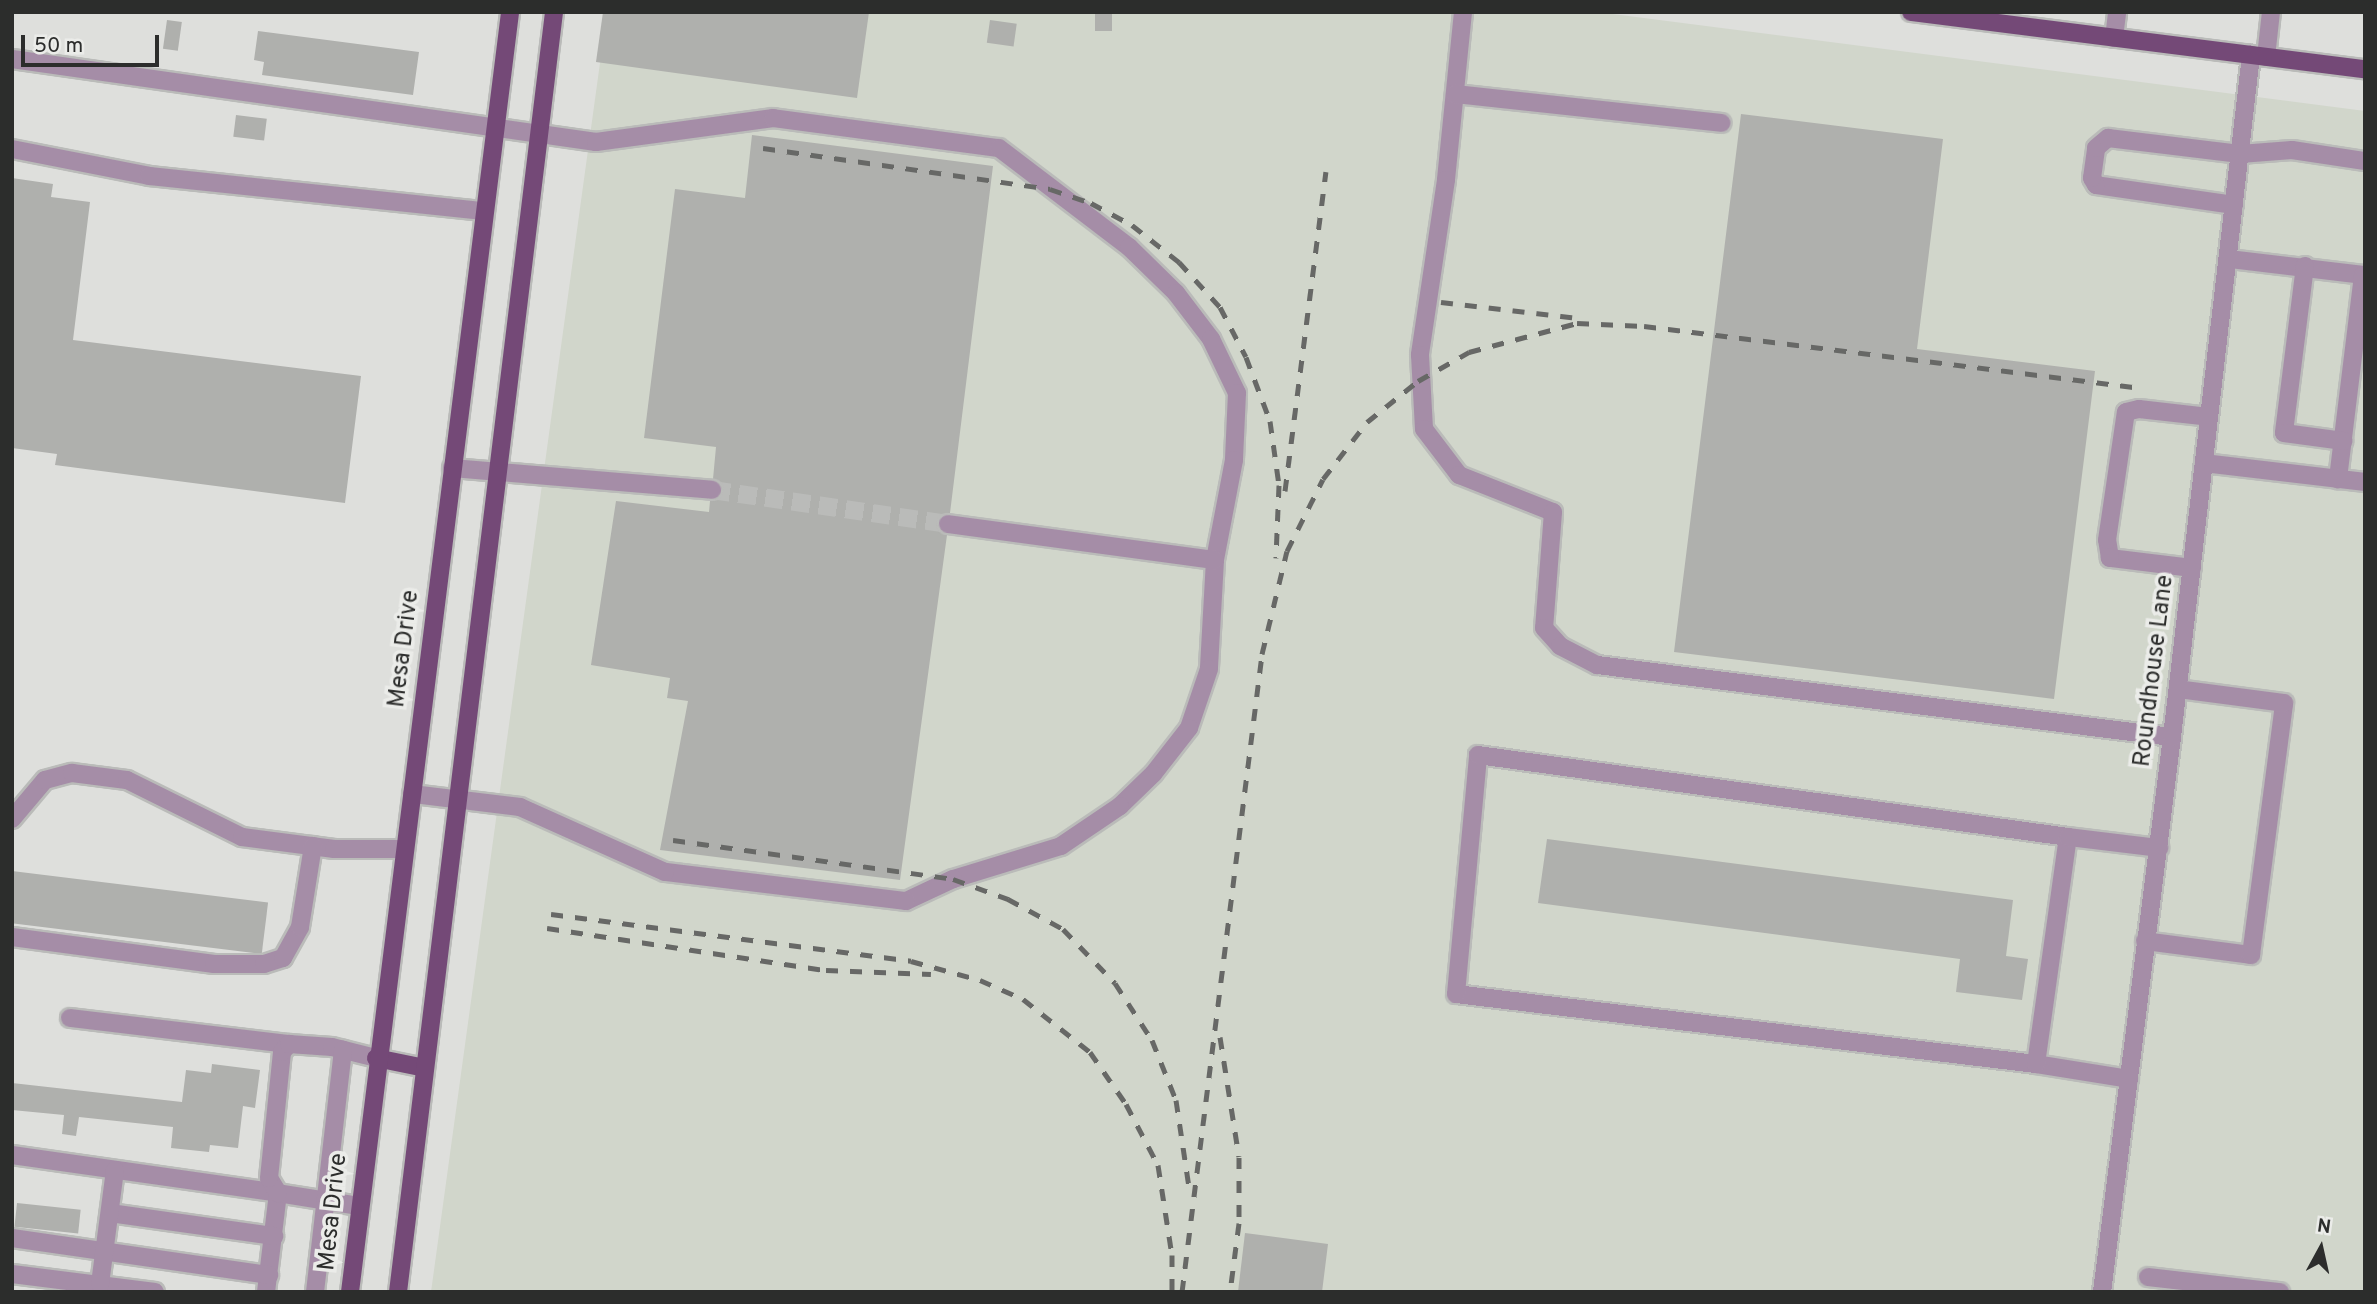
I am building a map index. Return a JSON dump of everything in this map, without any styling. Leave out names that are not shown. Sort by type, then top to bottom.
[{"type":"main road","name":"Mesa Drive","points":[[350,1292],[376,1058],[405,849],[510,12]]},
{"type":"main road","points":[[398,1292],[554,12]]},
{"type":"main road","points":[[1911,12],[2017,19],[2114,38],[2365,69]]},
{"type":"main road","points":[[376,1058],[425,1068]]},
{"type":"street","points":[[1463,12],[1455,94],[1420,355],[1424,429],[1459,475],[1553,512],[1544,628],[1560,646],[1597,665],[2172,737]]},
{"type":"street","points":[[2114,38],[2117,12]]},
{"type":"street","name":"Roundhouse Lane","points":[[2102,1292],[2159,848],[2240,154],[2259,56],[2271,12]]},
{"type":"street","points":[[12,59],[596,142],[773,118],[999,148],[1129,247],[1176,293],[1212,339],[1237,393],[1234,460],[1215,560],[1209,669],[1189,727],[1153,774],[1120,806],[1061,846],[953,879],[906,901],[665,872],[520,807],[412,794]]},
{"type":"street","points":[[1455,94],[1721,123]]},
{"type":"street","points":[[2234,205],[2106,188],[2092,178],[2096,148],[2108,138],[2240,154],[2292,150],[2365,161]]},
{"type":"street","points":[[12,149],[149,176],[484,211]]},
{"type":"street","points":[[2228,260],[2364,269],[2337,479]]},
{"type":"street","points":[[2305,266],[2284,433],[2343,441]]},
{"type":"street","points":[[2192,568],[2110,558],[2107,540],[2126,412],[2139,409],[2209,417]]},
{"type":"street","points":[[2204,463],[2365,482]]},
{"type":"street","points":[[452,468],[712,490]]},
{"type":"street","points":[[948,524],[1215,560]]},
{"type":"street","points":[[2146,941],[2251,955],[2284,703],[2178,689]]},
{"type":"street","points":[[2129,1079],[2036,1064],[1456,994],[1478,755],[2159,848]]},
{"type":"street","points":[[12,819],[45,779],[72,773],[127,780],[242,837],[313,846],[405,849]]},
{"type":"street","points":[[2036,1064],[2068,837]]},
{"type":"street","points":[[12,937],[214,964],[264,964],[284,958],[300,927],[313,846]]},
{"type":"street","points":[[69,1018],[343,1050],[376,1058]]},
{"type":"street","points":[[12,1238],[105,1250],[267,1283],[278,1193],[269,1178],[282,1052],[289,1044]]},
{"type":"street","points":[[315,1292],[343,1050]]},
{"type":"street","points":[[12,1154],[359,1206]]},
{"type":"street","points":[[100,1284],[115,1170]]},
{"type":"street","points":[[110,1213],[274,1236]]},
{"type":"street","points":[[12,1274],[155,1292]]},
{"type":"street","points":[[2148,1277],[2280,1292]]},
{"type":"shaded area","points":[[607,12],[1597,12],[2365,111],[2365,1292],[431,1292]]},
{"type":"building","points":[[603,12],[869,12],[857,98],[596,62]]},
{"type":"building","points":[[1095,12],[1112,12],[1112,31],[1095,31]]},
{"type":"building","points":[[167,20],[182,22],[178,51],[163,49]]},
{"type":"building","points":[[990,20],[1017,24],[1014,47],[987,43]]},
{"type":"building","points":[[258,31],[419,52],[413,95],[262,75],[264,62],[254,60]]},
{"type":"building","points":[[1741,114],[1943,139],[1917,349],[2095,371],[2054,699],[1674,652]]},
{"type":"building","points":[[236,115],[267,119],[264,141],[233,137]]},
{"type":"building","points":[[752,135],[993,166],[950,513],[937,523],[947,535],[900,880],[660,850],[688,701],[667,698],[670,678],[591,665],[616,501],[709,512],[710,501],[723,492],[713,479],[716,447],[644,438],[675,189],[745,198]]},
{"type":"building","points":[[12,178],[53,184],[51,197],[90,202],[73,340],[361,376],[345,503],[55,465],[57,454],[12,448]]},
{"type":"building","points":[[1547,839],[2013,900],[2006,956],[2028,959],[2022,1000],[1956,992],[1960,959],[1538,903]]},
{"type":"building","points":[[12,871],[268,902],[262,954],[12,923]]},
{"type":"building","points":[[212,1064],[260,1070],[255,1108],[243,1106],[238,1148],[210,1145],[209,1152],[171,1148],[173,1127],[79,1117],[76,1136],[62,1134],[64,1115],[12,1110],[12,1083],[182,1102],[186,1070],[211,1073]]},
{"type":"building","points":[[17,1203],[81,1210],[78,1234],[14,1227]]},
{"type":"building","points":[[1245,1233],[1328,1244],[1322,1292],[1238,1292]]},
{"type":"tunnel","points":[[712,490],[948,524]]},
{"type":"railway","points":[[763,148],[1050,189],[1091,203],[1132,225],[1179,262],[1220,307],[1246,357],[1270,421],[1279,485],[1276,558]]},
{"type":"railway","points":[[1285,491],[1326,172]]},
{"type":"railway","points":[[1441,302],[1578,318]]},
{"type":"railway","points":[[1182,1292],[1262,654],[1287,551],[1323,479],[1367,422],[1418,381],[1469,352],[1577,323],[1644,326],[2139,388]]},
{"type":"railway","points":[[673,840],[953,879],[1008,899],[1063,929],[1115,983],[1152,1040],[1176,1100],[1189,1187]]},
{"type":"railway","points":[[551,914],[911,961],[980,980],[1023,999],[1090,1052],[1126,1104],[1158,1165],[1172,1255],[1172,1292]]},
{"type":"railway","points":[[547,928],[826,970],[931,974]]},
{"type":"railway","points":[[1220,1037],[1239,1157],[1239,1223],[1230,1292]]}]
